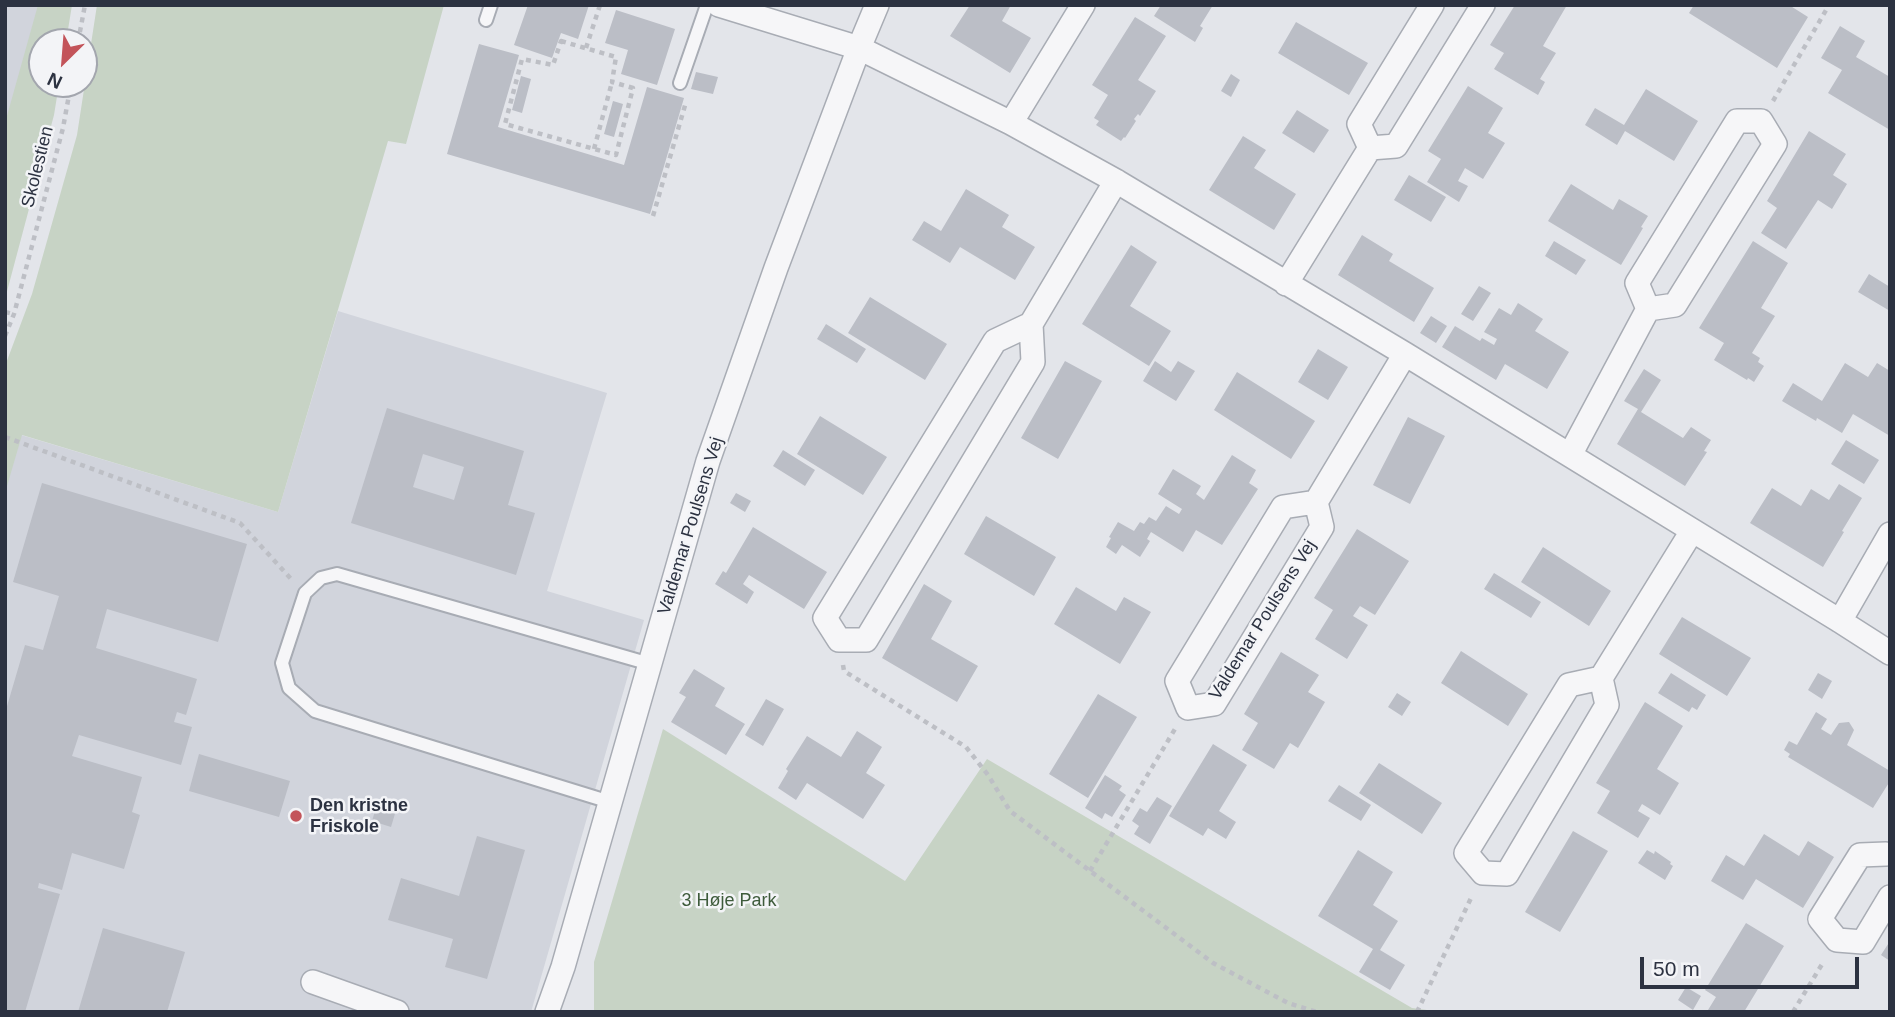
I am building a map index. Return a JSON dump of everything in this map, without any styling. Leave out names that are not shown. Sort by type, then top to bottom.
[{"type":"street","points":[[719,5],[859,48],[1011,123],[1116,181],[1405,354],[1890,653]]},
{"type":"street","name":"Valdemar Poulsens Vej","points":[[547,1012],[563,967],[708,461],[776,268],[877,5]]},
{"type":"street","points":[[1011,123],[1083,5]]},
{"type":"street","points":[[1370,148],[1359,124],[1432,5]]},
{"type":"street","points":[[1370,148],[1396,146],[1483,5]]},
{"type":"street","points":[[1737,121],[1761,121],[1775,144],[1675,304],[1648,309],[1637,283],[1737,121]]},
{"type":"street","points":[[1286,284],[1370,148]]},
{"type":"street","points":[[1031,324],[995,341],[825,618],[839,640],[866,640],[1033,362],[1031,324],[1116,181]]},
{"type":"street","points":[[1570,455],[1648,309]]},
{"type":"street","points":[[1315,502],[1405,354]]},
{"type":"street","name":"Valdemar Poulsens Vej","points":[[1315,502],[1322,527],[1214,704],[1188,708],[1177,681],[1283,507],[1315,502]]},
{"type":"street","points":[[1601,678],[1569,685],[1466,853],[1483,873],[1507,874],[1607,705],[1601,678],[1692,531]]},
{"type":"street","points":[[1840,621],[1890,534]]},
{"type":"street","points":[[1889,856],[1860,855],[1820,919],[1837,940],[1863,942],[1890,897]]},
{"type":"street","points":[[313,982],[397,1012]]},
{"type":"lane","points":[[486,20],[491,5]]},
{"type":"lane","points":[[680,83],[707,5]]},
{"type":"lane","points":[[610,802],[315,710],[289,688],[282,663],[305,593],[321,578],[337,574],[650,664]]},
{"type":"path","points":[[81,28],[85,5]]},
{"type":"path","points":[[586,48],[600,5]]},
{"type":"path","points":[[1761,121],[1829,5]]},
{"type":"path","points":[[594,149],[616,57],[561,41],[553,65],[522,59],[505,124],[594,149],[616,155],[633,88],[612,82]]},
{"type":"path","points":[[653,216],[688,95],[680,83]]},
{"type":"path","name":"Skolestien","points":[[5,336],[14,314],[68,98]]},
{"type":"path","points":[[5,312],[14,314]]},
{"type":"path","points":[[5,437],[240,523],[305,593]]},
{"type":"path","points":[[839,640],[844,671],[967,747],[1010,811],[1213,963],[1288,1003],[1317,1012]]},
{"type":"path","points":[[1090,871],[1188,708]]},
{"type":"path","points":[[1417,1012],[1483,873]]},
{"type":"path","points":[[1793,1012],[1837,940]]},
{"type":"shaded area","points":[[5,5],[48,5],[41,28],[28,28],[28,72],[5,150]]},
{"type":"shaded area","name":"Den kristne Friskole","points":[[338,311],[607,393],[547,591],[644,620],[531,1012],[5,1012],[5,484],[21,435],[278,512]]},
{"type":"green space","points":[[38,5],[72,5],[68,28],[32,28]]},
{"type":"green space","points":[[97,5],[444,5],[406,144],[388,141],[278,512],[22,435],[5,493],[5,366],[32,294],[77,135],[83,98],[98,98],[98,28],[93,28]]},
{"type":"green space","points":[[28,41],[28,98],[57,98],[5,299],[5,123]]},
{"type":"green space","name":"3 Høje Park","points":[[663,729],[905,881],[987,759],[1412,1008],[1442,1012],[594,1012],[594,962]]},
{"type":"building","points":[[528,5],[589,5],[578,39],[561,33],[552,58],[514,45]]},
{"type":"building","points":[[970,5],[1011,5],[1002,21],[1031,38],[1010,73],[950,36]]},
{"type":"building","points":[[1161,5],[1213,5],[1200,26],[1203,28],[1195,42],[1154,16]]},
{"type":"building","points":[[1515,5],[1567,5],[1543,46],[1556,53],[1540,79],[1545,82],[1538,95],[1494,69],[1504,53],[1490,45]]},
{"type":"building","points":[[1694,5],[1789,5],[1808,17],[1777,68],[1689,13]]},
{"type":"building","points":[[616,10],[675,29],[657,85],[621,74],[628,50],[605,43]]},
{"type":"building","points":[[1135,17],[1166,36],[1138,80],[1156,91],[1121,141],[1096,125],[1099,121],[1094,118],[1108,95],[1092,85]]},
{"type":"building","points":[[1296,22],[1368,63],[1349,95],[1278,53]]},
{"type":"building","points":[[1840,26],[1865,41],[1856,57],[1890,77],[1890,130],[1828,93],[1842,70],[1821,58]]},
{"type":"building","points":[[479,44],[519,55],[498,127],[624,165],[647,87],[684,98],[650,214],[447,154]]},
{"type":"building","points":[[696,72],[718,77],[713,94],[691,89]]},
{"type":"building","points":[[1231,74],[1240,80],[1231,97],[1221,91]]},
{"type":"building","points":[[521,76],[531,79],[522,113],[512,110]]},
{"type":"building","points":[[1468,86],[1503,108],[1488,133],[1505,143],[1483,179],[1465,168],[1458,181],[1468,186],[1459,202],[1427,182],[1441,159],[1428,151]]},
{"type":"building","points":[[1646,89],[1698,121],[1674,161],[1625,131],[1617,145],[1585,125],[1595,108],[1624,125]]},
{"type":"building","points":[[613,101],[623,104],[614,137],[604,134]]},
{"type":"building","points":[[1297,110],[1329,130],[1314,153],[1282,133]]},
{"type":"building","points":[[1809,131],[1846,154],[1833,175],[1847,184],[1832,209],[1818,200],[1786,249],[1761,233],[1777,208],[1767,201]]},
{"type":"building","points":[[1243,136],[1266,150],[1254,168],[1296,194],[1274,230],[1209,190]]},
{"type":"building","points":[[1409,175],[1446,197],[1431,222],[1394,200]]},
{"type":"building","points":[[1571,184],[1613,210],[1619,199],[1648,216],[1621,265],[1548,221]]},
{"type":"building","points":[[966,189],[1009,215],[1002,227],[1035,247],[1015,280],[960,247],[950,263],[912,240],[924,221],[941,231]]},
{"type":"building","points":[[1362,235],[1393,254],[1389,261],[1434,288],[1414,322],[1338,275]]},
{"type":"building","points":[[1554,241],[1586,260],[1576,275],[1545,256]]},
{"type":"building","points":[[1753,241],[1788,263],[1761,308],[1775,316],[1752,353],[1760,358],[1758,362],[1764,366],[1754,382],[1714,360],[1724,343],[1699,328]]},
{"type":"building","points":[[1131,245],[1157,262],[1130,306],[1171,331],[1149,366],[1082,324]]},
{"type":"building","points":[[1869,274],[1890,287],[1890,311],[1858,292]]},
{"type":"building","points":[[1479,286],[1491,293],[1473,321],[1461,314]]},
{"type":"building","points":[[870,297],[947,344],[925,380],[848,333]]},
{"type":"building","points":[[1518,303],[1543,319],[1535,331],[1569,352],[1547,389],[1505,364],[1496,380],[1442,347],[1455,326],[1480,341],[1482,338],[1494,345],[1497,339],[1484,332],[1499,308],[1511,315]]},
{"type":"building","points":[[1431,316],[1447,326],[1436,343],[1420,333]]},
{"type":"building","points":[[826,324],[866,349],[857,363],[817,339]]},
{"type":"building","points":[[1318,349],[1348,367],[1328,400],[1298,382]]},
{"type":"building","points":[[1065,361],[1102,381],[1058,459],[1021,438]]},
{"type":"building","points":[[1155,361],[1171,372],[1178,361],[1195,371],[1176,401],[1143,381]]},
{"type":"building","points":[[1845,363],[1868,377],[1877,363],[1890,371],[1890,436],[1853,414],[1842,433],[1782,401],[1793,383],[1822,401]]},
{"type":"building","points":[[1644,369],[1661,380],[1641,412],[1683,438],[1691,427],[1711,440],[1704,451],[1707,452],[1685,486],[1617,444],[1638,409],[1624,401]]},
{"type":"building","points":[[1237,372],[1315,421],[1291,459],[1214,410]]},
{"type":"building","points":[[387,408],[524,451],[508,505],[535,513],[516,575],[351,523]],"holes":[[[423,454],[464,467],[454,500],[413,487]]]},
{"type":"building","points":[[820,416],[887,457],[863,495],[797,454]]},
{"type":"building","points":[[1408,417],[1445,436],[1410,504],[1373,485]]},
{"type":"building","points":[[1846,440],[1879,460],[1864,484],[1831,464]]},
{"type":"building","points":[[783,450],[815,470],[805,486],[773,466]]},
{"type":"building","points":[[1232,455],[1256,470],[1249,483],[1258,489],[1222,545],[1196,530],[1183,552],[1151,532],[1147,539],[1150,541],[1140,557],[1122,545],[1116,554],[1106,547],[1118,522],[1134,531],[1140,522],[1144,524],[1149,517],[1156,521],[1166,506],[1179,514],[1182,509],[1158,494],[1173,469],[1201,486],[1196,494],[1204,500]]},
{"type":"building","points":[[42,483],[247,544],[218,642],[107,609],[96,648],[197,679],[186,715],[177,712],[174,722],[192,727],[181,765],[79,735],[72,756],[142,777],[132,812],[140,815],[124,869],[72,853],[62,890],[39,883],[38,888],[60,894],[25,1012],[5,1012],[5,713],[25,645],[43,650],[59,596],[13,582]]},
{"type":"building","points":[[1839,484],[1862,498],[1823,567],[1750,523],[1772,488],[1801,506],[1811,489],[1829,500]]},
{"type":"building","points":[[736,493],[751,501],[745,512],[730,503]]},
{"type":"building","points":[[986,516],[1056,557],[1034,596],[964,554]]},
{"type":"building","points":[[753,527],[827,572],[804,609],[749,575],[743,584],[754,592],[747,604],[715,584],[723,571],[726,573]]},
{"type":"building","points":[[1357,529],[1409,561],[1375,615],[1360,606],[1353,616],[1368,625],[1347,659],[1315,639],[1333,610],[1314,598]]},
{"type":"building","points":[[1543,547],[1611,591],[1589,626],[1521,582]]},
{"type":"building","points":[[1494,573],[1541,602],[1531,618],[1484,589]]},
{"type":"building","points":[[924,584],[952,601],[931,639],[978,666],[957,702],[882,658]]},
{"type":"building","points":[[1076,587],[1116,611],[1124,597],[1151,612],[1120,664],[1054,624]]},
{"type":"building","points":[[1682,617],[1751,658],[1727,696],[1659,654]]},
{"type":"building","points":[[1461,651],[1528,694],[1508,726],[1441,683]]},
{"type":"building","points":[[1281,652],[1319,675],[1308,692],[1325,702],[1298,748],[1290,743],[1274,769],[1242,750],[1258,723],[1244,714]]},
{"type":"building","points":[[694,669],[725,688],[715,706],[745,724],[726,755],[671,722],[686,697],[679,693]]},
{"type":"building","points":[[1671,673],[1706,695],[1697,710],[1692,707],[1689,712],[1658,693]]},
{"type":"building","points":[[1818,673],[1832,681],[1822,699],[1808,690]]},
{"type":"building","points":[[1397,693],[1411,702],[1402,716],[1388,707]]},
{"type":"building","points":[[1098,694],[1137,717],[1088,798],[1049,774]]},
{"type":"building","points":[[766,699],[784,709],[763,746],[745,735]]},
{"type":"building","points":[[1645,702],[1683,726],[1657,769],[1679,783],[1660,815],[1642,804],[1638,811],[1650,818],[1638,838],[1597,813],[1610,791],[1596,783]]},
{"type":"building","points":[[1816,712],[1827,719],[1821,729],[1831,735],[1839,723],[1849,722],[1854,730],[1847,745],[1890,771],[1890,781],[1873,808],[1788,757],[1790,754],[1784,750],[1789,741],[1797,745]]},
{"type":"building","points":[[857,731],[882,747],[866,773],[885,785],[863,819],[807,783],[796,800],[778,788],[788,771],[786,769],[807,736],[841,757]]},
{"type":"building","points":[[1213,744],[1247,765],[1219,811],[1236,822],[1226,839],[1208,828],[1203,836],[1169,816]]},
{"type":"building","points":[[199,754],[290,781],[279,817],[189,791]]},
{"type":"building","points":[[1379,763],[1442,803],[1422,834],[1359,793]]},
{"type":"building","points":[[1105,775],[1122,786],[1119,790],[1126,795],[1112,817],[1105,813],[1102,819],[1085,808]]},
{"type":"building","points":[[1339,785],[1371,805],[1361,821],[1328,801]]},
{"type":"building","points":[[1157,797],[1172,806],[1150,844],[1134,834],[1139,826],[1132,821],[1140,808],[1147,812]]},
{"type":"building","points":[[378,801],[397,807],[391,827],[372,821]]},
{"type":"building","points":[[1573,831],[1608,851],[1560,932],[1525,912]]},
{"type":"building","points":[[1764,834],[1799,856],[1808,841],[1834,857],[1803,908],[1756,879],[1743,900],[1711,881],[1726,855],[1744,866]]},
{"type":"building","points":[[477,836],[525,850],[487,979],[445,967],[453,939],[388,920],[401,878],[459,896]]},
{"type":"building","points":[[1358,850],[1393,872],[1373,905],[1398,921],[1380,950],[1405,965],[1390,990],[1359,972],[1373,949],[1318,916]]},
{"type":"building","points":[[1647,850],[1654,854],[1655,851],[1671,862],[1673,866],[1665,880],[1638,863]]},
{"type":"building","points":[[1746,923],[1784,946],[1744,1012],[1711,1012],[1708,1010],[1716,997],[1705,990]]},
{"type":"building","points":[[103,928],[185,952],[167,1012],[78,1012]]},
{"type":"building","points":[[1890,941],[1890,961],[1881,955]]},
{"type":"building","points":[[1686,987],[1701,996],[1693,1010],[1678,1000]]},
{"type":"place","name":"Den kristne Friskole","points":[[296,816]]}]
